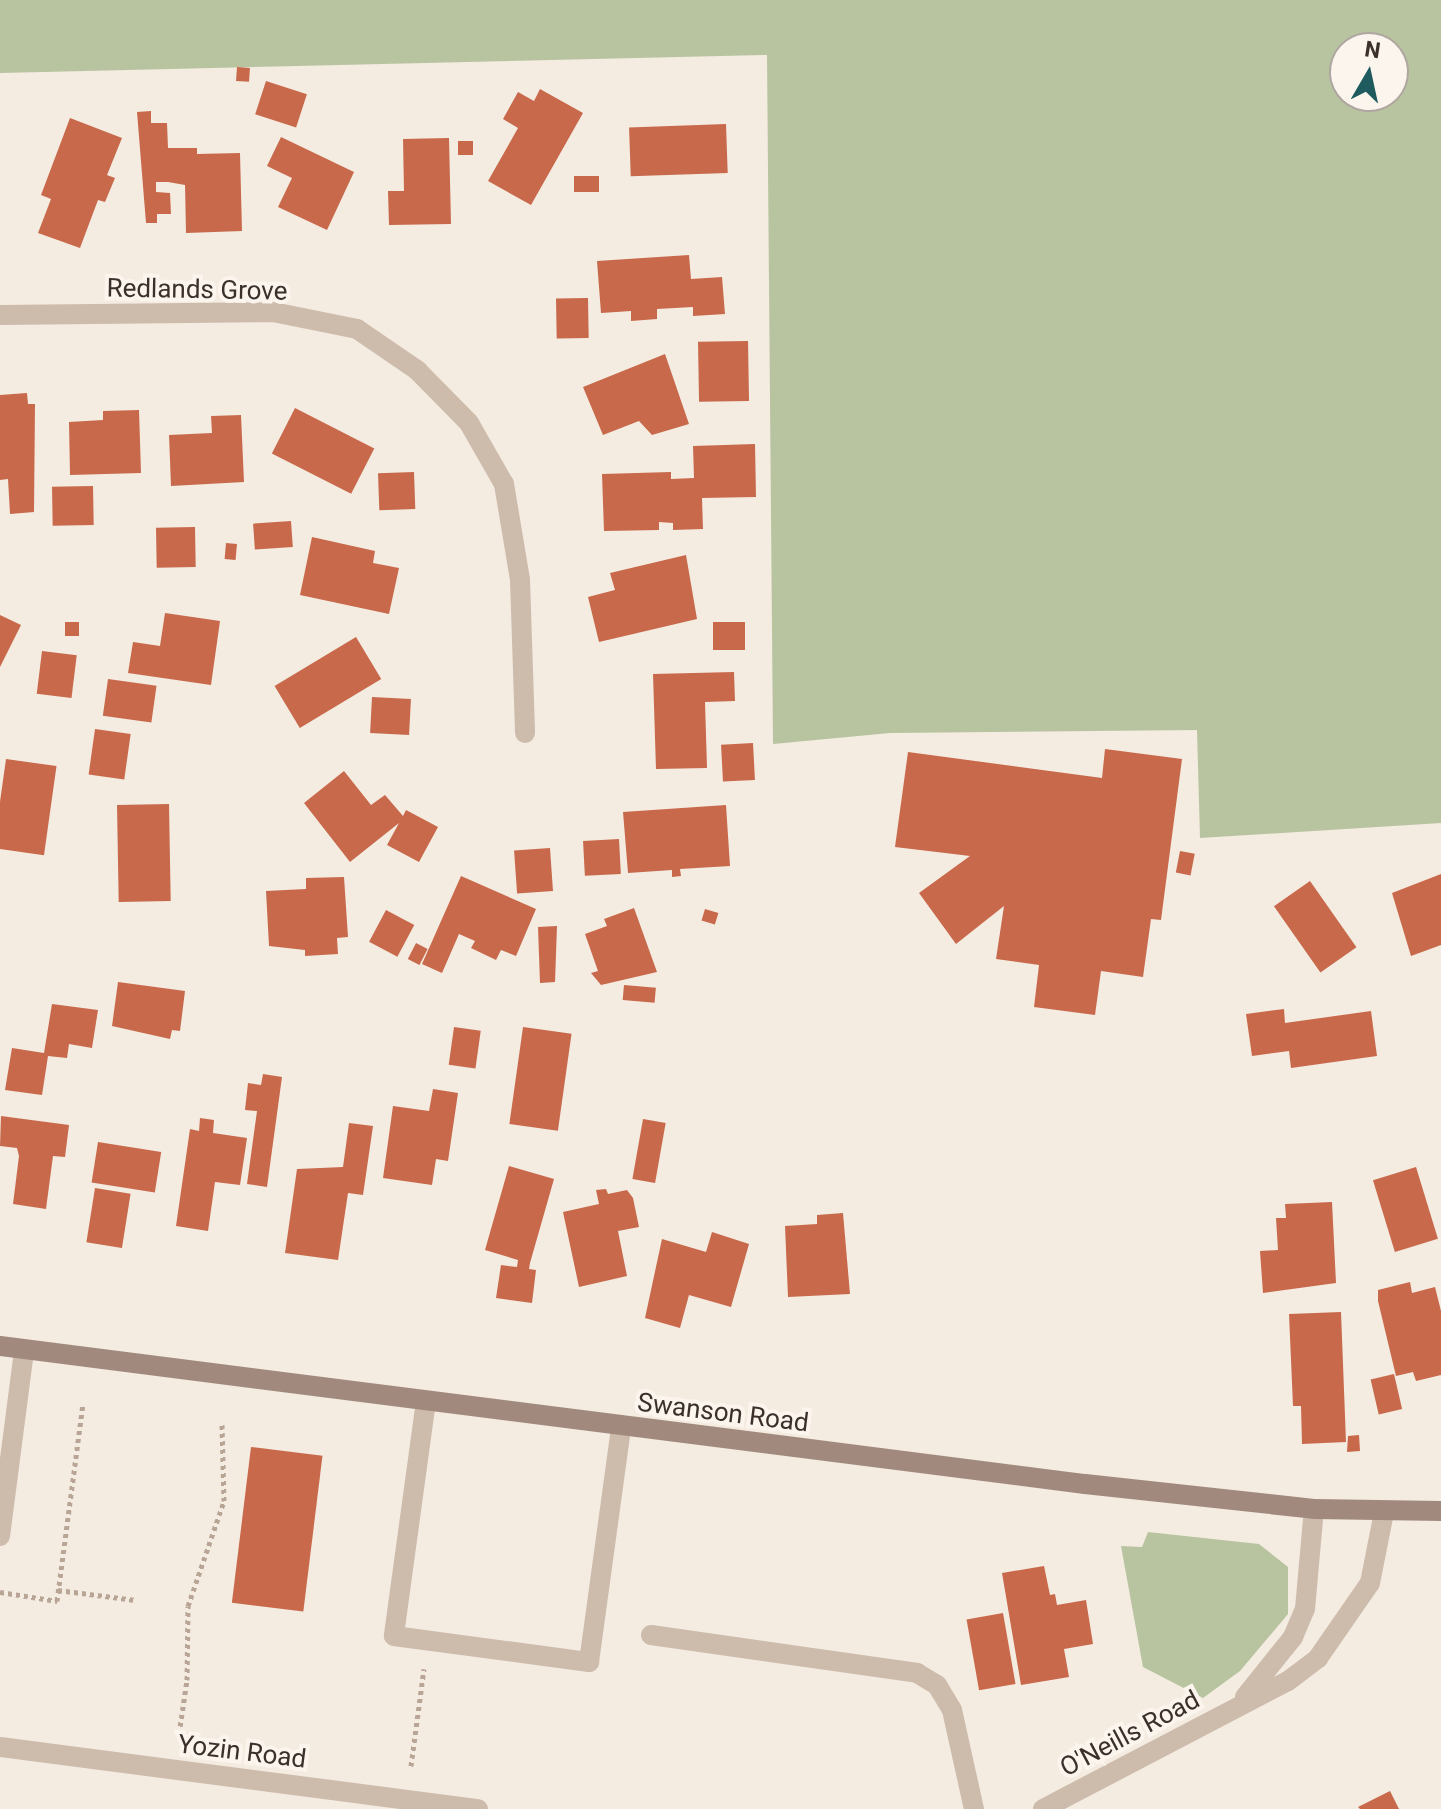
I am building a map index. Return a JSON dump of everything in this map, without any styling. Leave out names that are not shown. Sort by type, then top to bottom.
[{"type":"main road","name":"Swanson Road","points":[[0,1346],[621,1427],[1314,1509],[1441,1511]]},
{"type":"street","name":"Redlands Grove","points":[[0,315],[273,312],[357,329],[417,370],[469,423],[504,484],[520,580],[525,733]]},
{"type":"street","points":[[0,1536],[24,1350]]},
{"type":"street","points":[[426,1401],[394,1636],[589,1662],[621,1427]]},
{"type":"street","name":"O'Neills Road","points":[[1240,1704],[1293,1637],[1305,1609],[1314,1509]]},
{"type":"street","name":"O'Neills Road","points":[[1043,1809],[1308,1666],[1350,1619],[1370,1583],[1384,1512]]},
{"type":"street","points":[[651,1635],[917,1673],[937,1685],[952,1710],[974,1809]]},
{"type":"street","name":"Yozin Road","points":[[0,1747],[478,1809]]},
{"type":"path","points":[[0,1592],[57,1601],[83,1404]]},
{"type":"path","points":[[179,1734],[188,1669],[188,1606],[224,1501],[222,1422]]},
{"type":"path","points":[[58,1590],[135,1600]]},
{"type":"path","points":[[411,1766],[428,1640]]},
{"type":"green space","points":[[0,0],[1441,0],[1441,823],[1200,838],[1197,730],[890,733],[773,744],[767,55],[0,73]]},
{"type":"green space","points":[[1148,1532],[1259,1544],[1288,1567],[1288,1614],[1240,1671],[1203,1698],[1143,1667],[1121,1546],[1142,1547]]},
{"type":"building","points":[[237,67],[250,68],[249,82],[236,81]]},
{"type":"building","points":[[266,81],[307,94],[296,128],[255,114]]},
{"type":"building","points":[[540,89],[583,113],[531,205],[488,181],[518,128],[503,119],[518,92],[534,101]]},
{"type":"building","points":[[151,111],[151,123],[167,123],[168,148],[197,148],[197,154],[240,153],[242,231],[186,233],[185,185],[168,182],[156,182],[156,192],[170,193],[171,214],[157,214],[157,223],[146,223],[137,112]]},
{"type":"building","points":[[70,118],[122,138],[107,175],[115,178],[105,202],[98,200],[80,248],[38,233],[51,199],[41,195]]},
{"type":"building","points":[[726,124],[728,173],[631,176],[629,127]]},
{"type":"building","points":[[281,137],[354,172],[327,230],[278,207],[292,178],[267,166]]},
{"type":"building","points":[[449,138],[451,224],[389,225],[388,191],[404,191],[403,139]]},
{"type":"building","points":[[458,141],[473,141],[473,155],[458,155]]},
{"type":"building","points":[[574,176],[599,176],[599,192],[574,192]]},
{"type":"building","points":[[689,255],[691,279],[722,277],[725,314],[693,316],[693,307],[657,309],[657,319],[631,321],[631,311],[601,313],[597,261]]},
{"type":"building","points":[[588,298],[589,338],[557,339],[556,299]]},
{"type":"building","points":[[748,341],[749,401],[699,402],[698,342]]},
{"type":"building","points":[[665,354],[689,424],[652,435],[639,421],[603,435],[583,387]]},
{"type":"building","points":[[27,393],[28,404],[35,404],[34,512],[10,514],[8,479],[0,480],[0,395]]},
{"type":"building","points":[[295,408],[374,448],[351,494],[272,453]]},
{"type":"building","points":[[139,410],[141,473],[70,475],[69,422],[103,420],[103,411]]},
{"type":"building","points":[[241,415],[244,482],[171,486],[169,435],[212,433],[211,416]]},
{"type":"building","points":[[755,444],[756,497],[702,498],[703,529],[673,530],[673,523],[659,522],[659,530],[604,531],[602,474],[671,472],[671,479],[694,478],[693,446]]},
{"type":"building","points":[[414,472],[415,509],[379,510],[378,473]]},
{"type":"building","points":[[93,486],[94,525],[53,526],[52,487]]},
{"type":"building","points":[[291,521],[293,547],[255,550],[253,524]]},
{"type":"building","points":[[195,527],[196,567],[157,568],[156,528]]},
{"type":"building","points":[[312,537],[375,551],[373,563],[399,568],[389,614],[300,595]]},
{"type":"building","points":[[226,543],[237,544],[236,560],[225,559]]},
{"type":"building","points":[[686,555],[697,619],[599,642],[588,597],[615,590],[610,573]]},
{"type":"building","points":[[165,613],[220,621],[211,685],[128,673],[133,642],[160,646]]},
{"type":"building","points":[[0,615],[21,625],[0,667]]},
{"type":"building","points":[[65,622],[79,622],[79,636],[65,636]]},
{"type":"building","points":[[713,622],[745,622],[745,650],[713,650]]},
{"type":"building","points":[[356,637],[381,679],[300,728],[275,686]]},
{"type":"building","points":[[42,651],[77,655],[71,698],[37,694]]},
{"type":"building","points":[[734,672],[735,701],[705,702],[707,768],[656,769],[653,674]]},
{"type":"building","points":[[108,679],[157,686],[151,722],[103,716]]},
{"type":"building","points":[[372,697],[411,699],[409,735],[370,733]]},
{"type":"building","points":[[95,729],[131,734],[124,780],[89,775]]},
{"type":"building","points":[[753,743],[755,780],[723,782],[721,745]]},
{"type":"building","points":[[1105,749],[1182,759],[1161,920],[1151,919],[1143,977],[1101,971],[1095,1015],[1034,1007],[1039,965],[996,959],[1004,906],[956,944],[919,893],[970,856],[895,847],[908,752],[1102,778]]},
{"type":"building","points":[[6,759],[57,766],[44,855],[0,849],[0,802]]},
{"type":"building","points":[[344,771],[371,805],[385,795],[403,816],[406,810],[438,827],[419,862],[387,845],[399,823],[350,862],[304,803]]},
{"type":"building","points":[[169,804],[171,901],[119,902],[117,805]]},
{"type":"building","points":[[726,805],[730,866],[680,869],[681,876],[672,877],[672,870],[628,873],[623,812]]},
{"type":"building","points":[[619,839],[621,874],[585,876],[583,841]]},
{"type":"building","points":[[550,848],[553,891],[517,893],[514,851]]},
{"type":"building","points":[[1180,851],[1195,854],[1191,875],[1176,873]]},
{"type":"building","points":[[1441,874],[1441,945],[1411,956],[1392,893]]},
{"type":"building","points":[[461,876],[536,909],[516,956],[501,950],[496,960],[471,948],[475,941],[459,934],[442,973],[422,964]]},
{"type":"building","points":[[344,877],[348,937],[337,938],[338,954],[305,956],[305,950],[269,946],[266,891],[306,889],[306,878]]},
{"type":"building","points":[[1310,881],[1356,947],[1320,973],[1274,906]]},
{"type":"building","points":[[634,908],[657,972],[601,985],[591,973],[598,971],[585,934],[607,926],[604,919]]},
{"type":"building","points":[[705,909],[718,913],[715,925],[701,920]]},
{"type":"building","points":[[386,910],[414,925],[397,957],[369,942]]},
{"type":"building","points":[[557,926],[555,982],[540,983],[538,927]]},
{"type":"building","points":[[416,943],[428,949],[419,965],[408,959]]},
{"type":"building","points":[[118,982],[185,991],[180,1031],[172,1030],[170,1039],[112,1026]]},
{"type":"building","points":[[624,985],[656,988],[655,1003],[623,1000]]},
{"type":"building","points":[[52,1004],[98,1010],[92,1048],[69,1044],[67,1058],[48,1056],[42,1095],[5,1090],[12,1048],[44,1053]]},
{"type":"building","points":[[1284,1009],[1285,1023],[1371,1011],[1377,1056],[1291,1068],[1289,1051],[1252,1056],[1246,1014]]},
{"type":"building","points":[[454,1027],[481,1031],[475,1068],[449,1065]]},
{"type":"building","points":[[523,1027],[572,1034],[558,1131],[509,1124]]},
{"type":"building","points":[[263,1074],[282,1077],[267,1187],[247,1184],[257,1111],[245,1110],[248,1083],[261,1085]]},
{"type":"building","points":[[433,1089],[458,1093],[448,1161],[436,1159],[432,1185],[383,1178],[393,1106],[429,1111]]},
{"type":"building","points":[[1,1116],[69,1125],[65,1157],[53,1156],[46,1209],[13,1204],[19,1156],[17,1148],[0,1146]]},
{"type":"building","points":[[200,1118],[214,1120],[213,1133],[247,1138],[240,1185],[215,1182],[208,1231],[176,1226],[190,1129],[199,1131]]},
{"type":"building","points":[[643,1119],[666,1123],[655,1183],[632,1179]]},
{"type":"building","points":[[349,1123],[373,1126],[363,1195],[348,1193],[338,1260],[285,1253],[297,1169],[343,1167]]},
{"type":"building","points":[[98,1142],[161,1152],[155,1193],[92,1182]]},
{"type":"building","points":[[509,1166],[554,1179],[530,1263],[529,1269],[536,1270],[532,1303],[496,1298],[501,1265],[517,1267],[518,1260],[485,1250]]},
{"type":"building","points":[[1416,1167],[1438,1239],[1395,1252],[1373,1180]]},
{"type":"building","points":[[95,1188],[131,1194],[122,1248],[86,1242]]},
{"type":"building","points":[[606,1189],[608,1194],[627,1190],[633,1198],[639,1227],[618,1231],[627,1276],[579,1287],[563,1212],[599,1204],[596,1190]]},
{"type":"building","points":[[1332,1202],[1336,1283],[1263,1293],[1260,1251],[1278,1250],[1276,1218],[1286,1218],[1285,1204]]},
{"type":"building","points":[[843,1213],[850,1294],[788,1297],[785,1226],[817,1224],[817,1215]]},
{"type":"building","points":[[712,1232],[749,1244],[731,1307],[689,1295],[680,1328],[645,1318],[662,1239],[706,1252]]},
{"type":"building","points":[[1410,1282],[1412,1293],[1435,1287],[1441,1311],[1441,1375],[1416,1381],[1413,1372],[1396,1376],[1378,1301],[1378,1290]]},
{"type":"building","points":[[1341,1312],[1346,1442],[1302,1444],[1301,1406],[1293,1406],[1289,1314]]},
{"type":"building","points":[[1394,1374],[1402,1409],[1379,1414],[1371,1379]]},
{"type":"building","points":[[1359,1435],[1360,1451],[1347,1452],[1348,1436]]},
{"type":"building","points":[[251,1447],[322,1456],[303,1612],[232,1603]]},
{"type":"building","points":[[1044,1566],[1050,1595],[1055,1594],[1057,1605],[1086,1600],[1093,1644],[1064,1649],[1069,1677],[1021,1685],[1002,1573]]},
{"type":"building","points":[[1003,1613],[1016,1684],[979,1690],[967,1619]]},
{"type":"building","points":[[1390,1791],[1399,1809],[1358,1807]]}]
